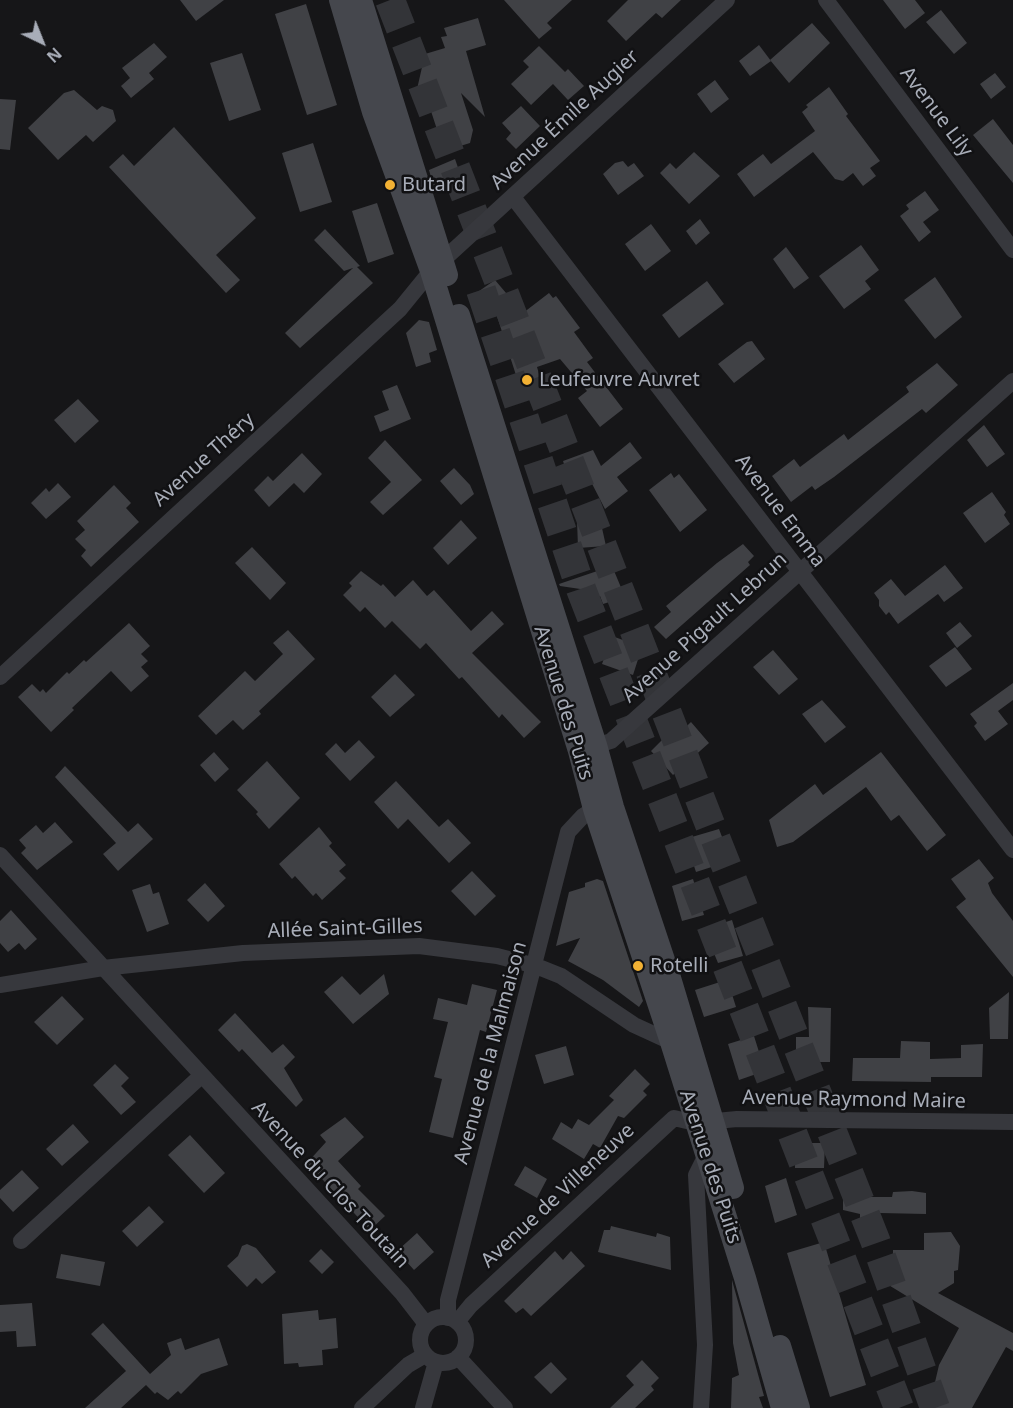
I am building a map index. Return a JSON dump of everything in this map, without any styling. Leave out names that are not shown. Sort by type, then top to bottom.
[{"type":"street","name":"Avenue des Puits","points":[[340,0],[373,112],[437,265]]},
{"type":"street","name":"Avenue des Puits","points":[[361,0],[437,265],[526,554],[587,748],[613,807],[671,1042],[704,1123],[706,1155],[782,1408]]},
{"type":"street","name":"Avenue Émile Augier","points":[[437,265],[727,0]]},
{"type":"street","name":"Avenue Lily","points":[[826,0],[1013,249]]},
{"type":"street","name":"Avenue Emma","points":[[513,197],[1013,850]]},
{"type":"street","name":"Avenue Théry","points":[[0,676],[400,309],[437,265]]},
{"type":"street","name":"Avenue Pigault Lebrun","points":[[587,748],[611,741],[1013,381]]},
{"type":"street","name":"Avenue des Puits","points":[[587,748],[594,809],[643,928],[704,1123],[799,1408]]},
{"type":"street","name":"Avenue de la Malmaison","points":[[453,1320],[448,1300],[536,966],[568,832],[583,816],[594,809]]},
{"type":"street","name":"Avenue du Clos Toutain","points":[[0,855],[402,1293],[426,1324]]},
{"type":"street","name":"Allée Saint-Gilles","points":[[0,985],[103,968],[243,953],[418,946],[496,956],[536,966],[561,976],[634,1025],[671,1042]]},
{"type":"street","points":[[21,1241],[201,1076]]},
{"type":"street","name":"Avenue de Villeneuve","points":[[453,1320],[662,1128],[675,1118],[704,1123]]},
{"type":"street","name":"Avenue Raymond Maire","points":[[704,1123],[737,1119],[1013,1122]]},
{"type":"street","points":[[701,1408],[705,1345],[696,1175],[706,1155]]},
{"type":"street","points":[[362,1408],[408,1365],[430,1359],[444,1363],[458,1357],[463,1351],[466,1339],[453,1320],[435,1318],[426,1324],[419,1339],[430,1359],[423,1408]]},
{"type":"street","points":[[458,1357],[505,1408]]},
{"type":"building","points":[[180,0],[224,0],[196,21]]},
{"type":"building","points":[[504,0],[572,0],[547,23],[552,28],[539,39]]},
{"type":"building","points":[[628,0],[681,0],[662,18],[656,13],[626,41],[607,21]]},
{"type":"building","points":[[883,0],[915,0],[925,13],[905,29]]},
{"type":"building","points":[[306,4],[337,105],[307,115],[275,14]]},
{"type":"building","points":[[941,10],[967,43],[954,54],[926,22]]},
{"type":"building","points":[[478,18],[486,45],[466,51],[485,117],[461,93],[473,130],[470,143],[444,151],[429,105],[426,106],[421,96],[415,98],[425,54],[445,48],[441,37],[447,36],[444,28]]},
{"type":"building","points":[[812,23],[830,43],[789,83],[770,60]]},
{"type":"building","points":[[154,43],[167,57],[149,73],[154,79],[131,98],[121,86],[130,78],[122,68]]},
{"type":"building","points":[[759,45],[771,61],[750,76],[739,61]]},
{"type":"building","points":[[539,46],[565,72],[568,69],[584,86],[568,100],[553,84],[531,105],[511,84],[529,67],[523,61]]},
{"type":"building","points":[[242,53],[261,110],[229,121],[210,63]]},
{"type":"building","points":[[995,73],[1006,87],[991,99],[980,84]]},
{"type":"building","points":[[715,80],[729,99],[711,113],[697,94]]},
{"type":"building","points":[[829,87],[848,114],[846,116],[880,161],[870,168],[876,176],[863,186],[853,173],[843,181],[835,179],[813,152],[754,197],[737,174],[763,154],[771,164],[815,131],[802,112],[808,107],[806,105]]},
{"type":"building","points":[[74,90],[97,110],[102,106],[113,110],[116,121],[93,142],[86,135],[58,160],[28,128],[64,93]]},
{"type":"building","points":[[0,99],[16,100],[10,150],[0,149]]},
{"type":"building","points":[[521,106],[540,126],[516,149],[506,139],[511,133],[502,123]]},
{"type":"building","points":[[993,119],[1013,145],[1013,183],[973,135]]},
{"type":"building","points":[[174,127],[256,218],[216,255],[240,280],[226,293],[109,167],[123,154],[134,166]]},
{"type":"building","points":[[313,143],[332,202],[300,212],[282,153]]},
{"type":"building","points":[[694,152],[720,176],[689,204],[660,173],[670,163],[676,169]]},
{"type":"building","points":[[455,159],[463,182],[435,191],[429,170]]},
{"type":"building","points":[[623,161],[628,167],[634,163],[644,176],[618,195],[603,174],[615,163]]},
{"type":"building","points":[[925,191],[939,210],[923,222],[931,232],[919,242],[900,216],[909,209],[906,205]]},
{"type":"building","points":[[377,203],[394,254],[368,263],[352,211]]},
{"type":"building","points":[[700,219],[710,233],[696,245],[686,231]]},
{"type":"building","points":[[651,224],[671,251],[645,271],[625,244]]},
{"type":"building","points":[[325,229],[373,283],[300,348],[285,333],[353,268],[344,271],[314,240]]},
{"type":"building","points":[[861,245],[879,270],[865,281],[871,289],[844,309],[819,276]]},
{"type":"building","points":[[786,247],[809,278],[794,289],[773,259]]},
{"type":"building","points":[[935,277],[962,317],[935,339],[904,300]]},
{"type":"building","points":[[495,280],[523,313],[549,293],[553,298],[556,296],[580,328],[574,332],[593,358],[587,362],[623,409],[600,427],[578,398],[587,391],[560,359],[537,367],[545,394],[524,400],[495,310],[478,316],[472,296]]},
{"type":"building","points":[[707,281],[724,304],[679,338],[662,315]]},
{"type":"building","points":[[419,320],[429,322],[437,350],[429,353],[431,362],[416,367],[406,333]]},
{"type":"building","points":[[752,341],[765,359],[734,383],[718,364],[747,342]]},
{"type":"building","points":[[937,363],[958,385],[926,413],[922,409],[834,477],[815,490],[812,486],[791,502],[772,476],[794,459],[800,467],[844,434],[848,440],[909,392],[906,387]]},
{"type":"building","points":[[397,385],[411,419],[380,432],[374,416],[389,410],[382,391]]},
{"type":"building","points":[[78,399],[99,421],[75,443],[54,420]]},
{"type":"building","points":[[984,425],[1005,454],[987,467],[967,440]]},
{"type":"building","points":[[385,440],[422,480],[383,515],[370,502],[391,482],[368,458]]},
{"type":"building","points":[[630,442],[642,458],[617,477],[628,491],[605,509],[587,474],[569,479],[563,461],[593,450],[601,466]]},
{"type":"building","points":[[302,453],[322,474],[304,493],[294,483],[269,507],[254,490],[268,476],[273,481]]},
{"type":"building","points":[[454,468],[470,485],[474,494],[461,505],[440,481]]},
{"type":"building","points":[[671,473],[674,478],[679,474],[707,510],[680,532],[649,490]]},
{"type":"building","points":[[58,483],[71,497],[46,519],[31,503],[46,488],[49,492]]},
{"type":"building","points":[[114,485],[131,503],[126,508],[139,522],[91,567],[81,556],[86,550],[75,539],[85,530],[77,521]]},
{"type":"building","points":[[992,492],[1006,512],[1004,515],[1010,524],[985,543],[963,513]]},
{"type":"building","points":[[600,519],[606,546],[578,548],[577,520]]},
{"type":"building","points":[[461,520],[477,538],[448,565],[433,548]]},
{"type":"building","points":[[743,544],[754,556],[748,562],[750,565],[666,639],[654,627],[671,612],[666,606]]},
{"type":"building","points":[[252,547],[286,583],[270,600],[235,563]]},
{"type":"building","points":[[945,565],[963,588],[944,602],[938,594],[898,624],[889,612],[886,615],[879,606],[879,600],[874,593],[891,579],[905,596]]},
{"type":"building","points":[[612,566],[625,597],[603,604],[600,596],[590,599],[587,590],[559,584]]},
{"type":"building","points":[[361,571],[381,586],[383,584],[395,597],[413,580],[427,596],[434,590],[471,631],[492,611],[504,624],[472,653],[541,722],[524,738],[502,714],[499,718],[462,677],[459,679],[426,643],[420,649],[392,621],[385,628],[365,607],[360,612],[343,595],[352,586],[349,583]]},
{"type":"building","points":[[960,622],[972,636],[957,648],[946,633]]},
{"type":"building","points":[[129,623],[150,646],[141,654],[148,661],[141,667],[149,676],[131,692],[111,671],[72,708],[74,710],[51,732],[18,697],[32,684],[40,692],[43,689],[46,693],[67,672],[69,674],[84,660],[86,662]]},
{"type":"building","points":[[288,630],[315,659],[259,711],[261,714],[243,730],[233,720],[216,735],[198,716],[245,671],[255,681],[283,654],[273,643]]},
{"type":"building","points":[[612,636],[642,647],[633,675],[602,664]]},
{"type":"building","points":[[955,647],[972,669],[946,687],[929,666]]},
{"type":"building","points":[[773,650],[798,679],[779,695],[753,667]]},
{"type":"building","points":[[395,674],[415,695],[390,717],[371,697]]},
{"type":"building","points":[[1013,683],[1013,700],[998,711],[1008,724],[985,741],[974,726],[977,723],[970,714]]},
{"type":"building","points":[[822,700],[846,727],[825,743],[802,714]]},
{"type":"building","points":[[691,722],[709,743],[673,775],[651,751],[663,739],[668,744]]},
{"type":"building","points":[[359,740],[375,757],[350,781],[325,754],[336,743],[345,753]]},
{"type":"building","points":[[214,752],[229,769],[215,782],[200,765]]},
{"type":"building","points":[[881,752],[946,835],[927,851],[899,815],[891,821],[866,787],[793,842],[777,847],[769,820],[815,784],[823,795]]},
{"type":"building","points":[[267,761],[300,798],[269,829],[256,814],[258,812],[237,790]]},
{"type":"building","points":[[65,766],[128,832],[138,823],[153,839],[118,871],[103,854],[116,843],[55,777]]},
{"type":"building","points":[[396,781],[439,827],[448,819],[471,843],[449,863],[408,819],[398,829],[374,802]]},
{"type":"building","points":[[55,822],[73,842],[37,870],[21,853],[26,848],[19,840],[36,825],[43,833]]},
{"type":"building","points":[[319,827],[332,843],[329,846],[346,865],[339,871],[346,878],[322,900],[316,893],[313,896],[295,876],[292,879],[279,864]]},
{"type":"building","points":[[719,829],[724,842],[734,848],[719,857],[721,864],[696,872],[685,839]]},
{"type":"building","points":[[979,859],[994,878],[988,883],[992,893],[1013,921],[1013,977],[956,907],[966,899],[951,879]]},
{"type":"building","points":[[472,871],[496,896],[475,916],[451,891]]},
{"type":"building","points":[[597,879],[603,881],[643,1001],[639,1007],[603,980],[568,961],[580,938],[556,946],[569,892],[585,887],[585,883]]},
{"type":"building","points":[[693,879],[704,915],[682,921],[672,886]]},
{"type":"building","points":[[205,883],[225,906],[208,922],[187,900]]},
{"type":"building","points":[[150,884],[153,894],[159,892],[169,924],[147,932],[132,890]]},
{"type":"building","points":[[11,910],[37,939],[25,950],[19,943],[8,952],[0,943],[0,921]]},
{"type":"building","points":[[732,920],[743,956],[718,963],[704,929]]},
{"type":"building","points":[[384,974],[389,994],[353,1024],[324,992],[342,976],[360,995]]},
{"type":"building","points":[[720,982],[723,994],[731,991],[736,1007],[704,1017],[695,990]]},
{"type":"building","points":[[472,984],[497,990],[486,1032],[480,1030],[453,1138],[429,1132],[442,1079],[434,1077],[448,1022],[433,1019],[438,998],[467,1005]]},
{"type":"building","points":[[1009,992],[1008,1039],[990,1039],[989,1008]]},
{"type":"building","points":[[62,996],[84,1019],[57,1045],[34,1022]]},
{"type":"building","points":[[808,1007],[831,1008],[830,1062],[796,1062],[796,1037],[809,1037]]},
{"type":"building","points":[[235,1013],[272,1053],[283,1044],[295,1057],[284,1068],[303,1100],[296,1107],[242,1049],[239,1052],[218,1030]]},
{"type":"building","points":[[754,1036],[765,1071],[739,1080],[728,1044]]},
{"type":"building","points":[[901,1041],[930,1042],[930,1059],[961,1058],[961,1045],[983,1044],[982,1077],[931,1077],[931,1082],[852,1081],[853,1058],[900,1058]]},
{"type":"building","points":[[566,1046],[574,1075],[544,1084],[535,1055]]},
{"type":"building","points":[[115,1064],[129,1078],[121,1086],[136,1102],[121,1115],[93,1085]]},
{"type":"building","points":[[635,1069],[650,1084],[643,1091],[647,1095],[624,1118],[618,1116],[600,1148],[593,1144],[584,1159],[552,1139],[561,1122],[572,1129],[578,1119],[589,1125],[614,1100],[609,1096]]},
{"type":"building","points":[[345,1117],[364,1137],[338,1161],[361,1186],[358,1189],[385,1216],[370,1230],[307,1163],[326,1142],[320,1135]]},
{"type":"building","points":[[73,1124],[89,1142],[62,1166],[46,1149]]},
{"type":"building","points":[[190,1135],[225,1173],[204,1193],[168,1155]]},
{"type":"building","points":[[795,1143],[825,1143],[824,1168],[795,1168]]},
{"type":"building","points":[[525,1166],[547,1179],[537,1198],[514,1185]]},
{"type":"building","points":[[22,1170],[39,1188],[13,1212],[0,1198],[0,1190]]},
{"type":"building","points":[[786,1178],[797,1215],[775,1223],[765,1186]]},
{"type":"building","points":[[893,1192],[926,1193],[926,1214],[880,1213],[880,1225],[860,1224],[860,1214],[843,1210],[843,1197],[892,1197]]},
{"type":"building","points":[[149,1206],[164,1222],[137,1247],[122,1231]]},
{"type":"building","points":[[611,1226],[656,1237],[657,1233],[670,1237],[671,1270],[598,1252],[604,1230],[610,1230]]},
{"type":"building","points":[[951,1232],[960,1246],[958,1270],[954,1271],[954,1283],[938,1293],[1013,1333],[1013,1351],[1006,1347],[972,1408],[929,1408],[939,1365],[959,1328],[882,1281],[893,1259],[893,1250],[924,1250],[924,1233]]},
{"type":"building","points":[[417,1233],[434,1252],[414,1270],[397,1251]]},
{"type":"building","points":[[824,1242],[866,1385],[830,1397],[787,1253]]},
{"type":"building","points":[[247,1244],[256,1248],[276,1272],[262,1284],[256,1278],[247,1287],[227,1266],[238,1256],[242,1246]]},
{"type":"building","points":[[321,1249],[334,1262],[322,1274],[309,1261]]},
{"type":"building","points":[[555,1251],[563,1260],[571,1251],[585,1266],[531,1316],[523,1308],[516,1313],[504,1301]]},
{"type":"building","points":[[61,1254],[105,1262],[100,1286],[56,1278]]},
{"type":"building","points":[[732,1280],[764,1396],[759,1397],[763,1408],[731,1408],[732,1378],[739,1375],[733,1343]]},
{"type":"building","points":[[32,1303],[36,1346],[17,1347],[16,1331],[0,1332],[0,1305]]},
{"type":"building","points":[[318,1310],[319,1320],[336,1318],[338,1348],[322,1350],[323,1365],[299,1367],[298,1363],[284,1364],[282,1314]]},
{"type":"building","points":[[103,1323],[150,1374],[171,1355],[167,1343],[181,1338],[185,1350],[219,1338],[228,1365],[201,1374],[181,1394],[178,1391],[168,1400],[157,1392],[155,1394],[146,1385],[121,1408],[85,1408],[126,1371],[91,1334]]},
{"type":"building","points":[[642,1360],[659,1378],[651,1386],[654,1390],[635,1408],[610,1408],[634,1385],[626,1376]]},
{"type":"building","points":[[551,1362],[567,1379],[551,1394],[534,1377]]},
{"type":"tunnel","points":[[390,0],[718,845],[875,1240],[935,1408]]},
{"type":"tunnel","points":[[481,290],[581,589],[899,1408]]},
{"type":"place","name":"Butard","points":[[390,185]]},
{"type":"place","name":"Leufeuvre Auvret","points":[[527,380]]},
{"type":"place","name":"Rotelli","points":[[638,966]]}]
